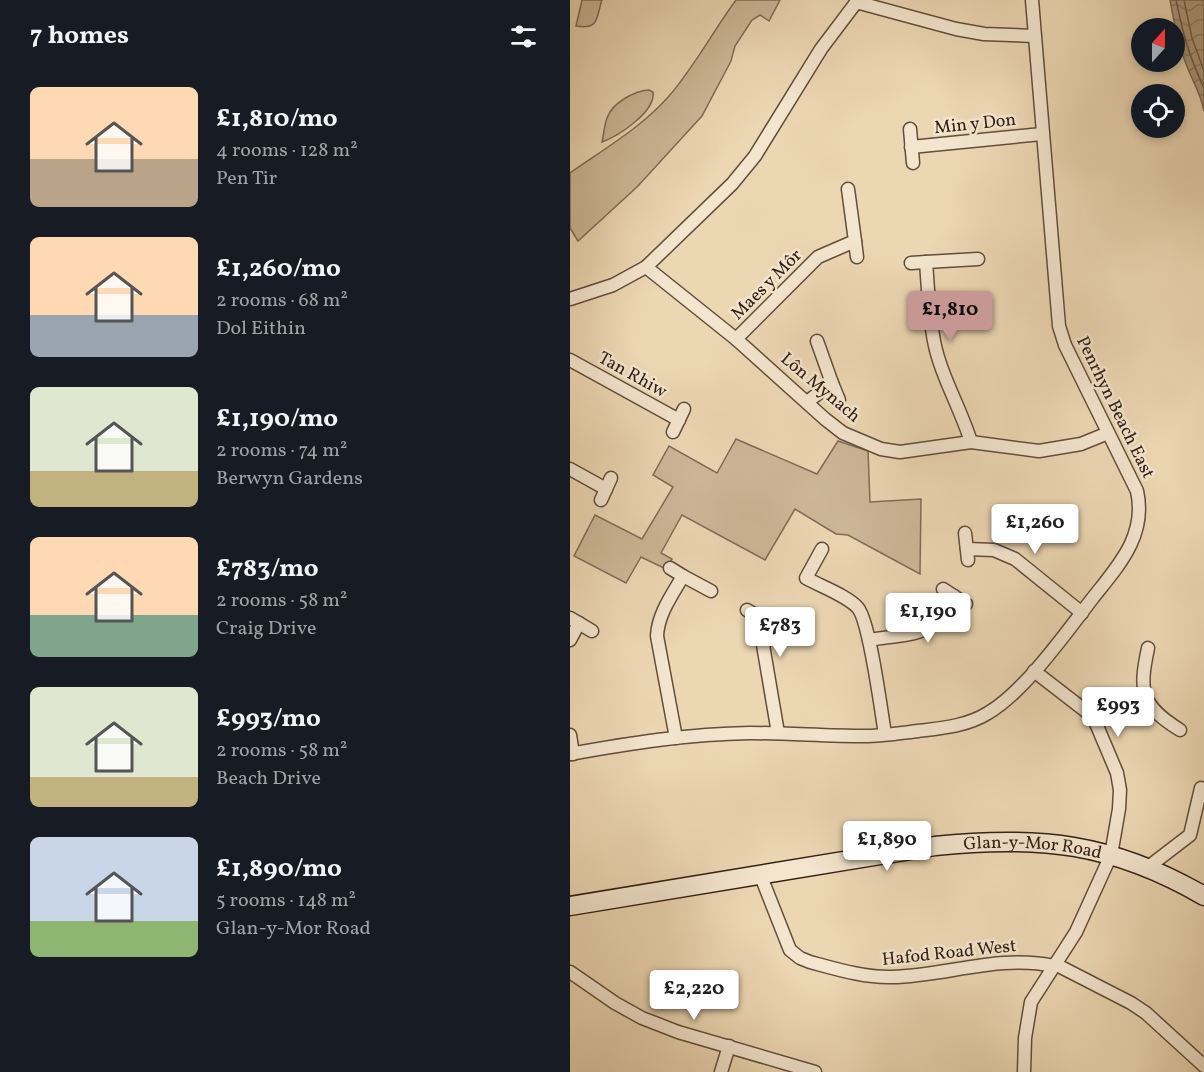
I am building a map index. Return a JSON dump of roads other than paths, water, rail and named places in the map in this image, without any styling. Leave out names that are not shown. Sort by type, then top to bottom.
[{"type":"street","name":"Penrhyn Beach East","points":[[572,754],[637,742],[734,734],[867,736],[942,728],[977,719],[1014,694],[1082,613],[1123,559],[1139,522],[1140,505],[1137,491],[1065,345],[1059,326],[1032,0]]},
{"type":"street","points":[[570,299],[613,285],[646,267],[710,206],[755,156],[821,49],[857,1],[956,29],[984,34],[1034,36]]},
{"type":"street","name":"Min y Don","points":[[910,129],[913,164]]},
{"type":"street","name":"Min y Don","points":[[911,147],[1042,134]]},
{"type":"street","points":[[848,189],[857,256]]},
{"type":"street","name":"Maes y Môr","points":[[736,339],[818,257],[855,241]]},
{"type":"street","points":[[911,263],[978,259]]},
{"type":"street","points":[[926,262],[934,342],[941,366],[963,415],[971,442]]},
{"type":"street","name":"Lôn Mynach","points":[[646,267],[736,339],[843,433],[881,449],[900,452],[971,442],[1039,451],[1081,444],[1108,434]]},
{"type":"street","points":[[817,340],[839,400]]},
{"type":"street","name":"Tan Rhiw","points":[[570,360],[681,415],[673,432]]},
{"type":"street","points":[[807,402],[832,383]]},
{"type":"street","points":[[570,469],[606,489]]},
{"type":"street","points":[[965,533],[968,554],[994,550],[1015,559],[1082,613]]},
{"type":"street","points":[[822,549],[803,583],[857,607],[861,612],[885,734]]},
{"type":"street","points":[[670,568],[711,591]]},
{"type":"street","points":[[676,738],[657,636],[661,615],[683,576]]},
{"type":"street","points":[[943,589],[966,604]]},
{"type":"street","points":[[868,640],[914,632],[932,626],[954,596]]},
{"type":"street","points":[[747,610],[776,627]]},
{"type":"street","points":[[764,620],[762,639],[778,734]]},
{"type":"street","points":[[570,640],[574,621],[592,631]]},
{"type":"street","points":[[1148,648],[1142,684],[1145,697],[1159,716],[1180,730]]},
{"type":"street","points":[[1024,1072],[1024,1038],[1032,1002],[1076,932],[1111,855],[1120,790],[1117,773],[1095,721],[1087,712],[1034,671]]},
{"type":"street","points":[[1095,721],[1145,697]]},
{"type":"street","points":[[570,735],[572,754]]},
{"type":"street","points":[[1147,868],[1190,835],[1201,788]]},
{"type":"street","name":"Glan-y-Mor Road","points":[[570,906],[935,846],[1016,841],[1081,847],[1111,855],[1179,882],[1204,896]]},
{"type":"street","name":"Hafod Road West","points":[[760,874],[790,950],[810,962],[874,977],[894,977],[1001,964],[1034,962],[1054,965]]},
{"type":"street","points":[[1054,965],[1131,1003],[1146,1013],[1204,1066]]},
{"type":"street","points":[[570,972],[615,1003],[642,1018],[678,1032],[815,1072]]},
{"type":"street","points":[[721,1072],[729,1046]]},
{"type":"water","points":[[1170,0],[1204,0],[1204,111],[1201,98],[1185,62],[1185,18],[1173,18]]}]
